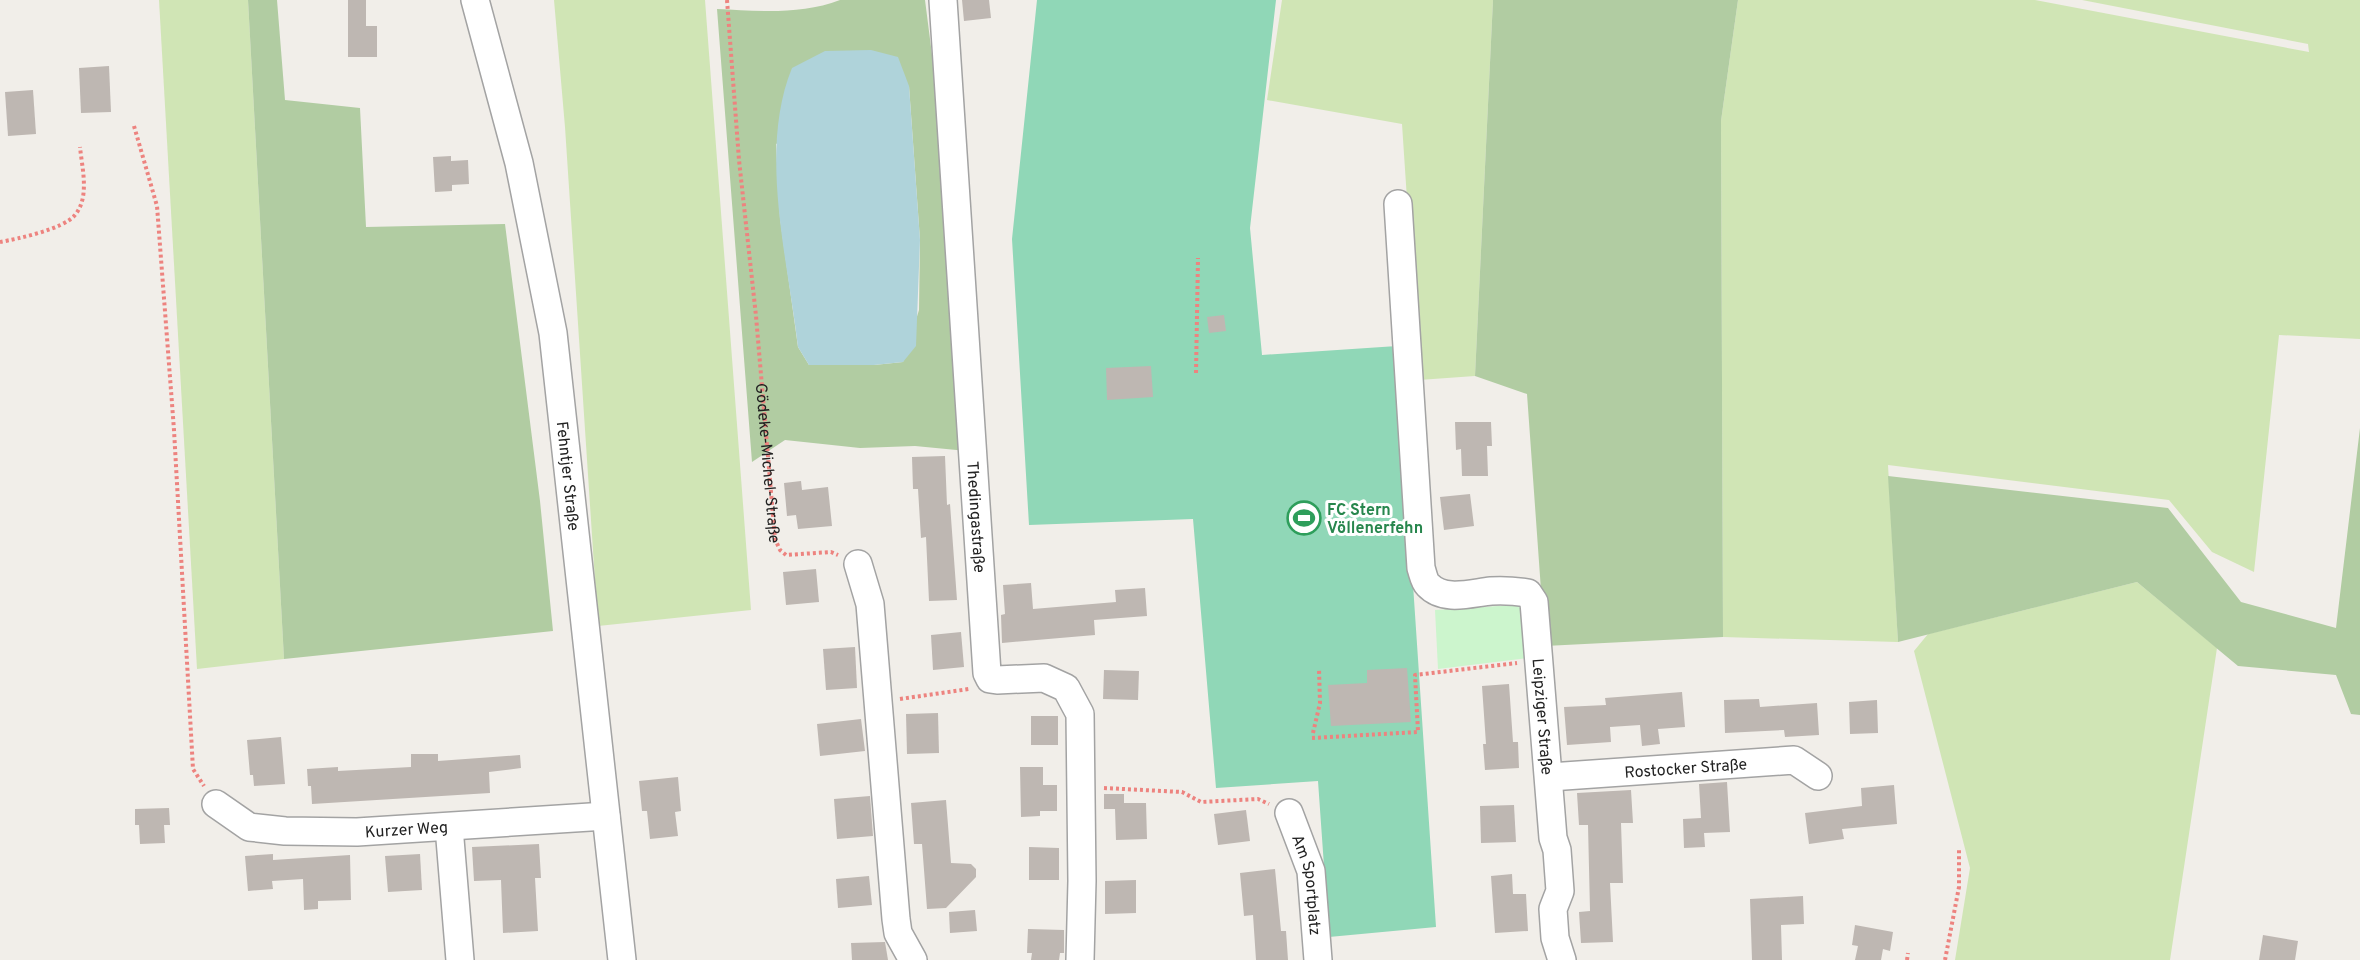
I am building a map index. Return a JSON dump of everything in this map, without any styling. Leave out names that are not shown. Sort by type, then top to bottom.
[{"type":"street","name":"Fehntjer Straße","points":[[475,0],[519,163],[550,313],[622,960]]},
{"type":"street","name":"Thedingastraße","points":[[943,0],[972,426],[979,564],[986,665],[990,679]]},
{"type":"street","name":"Leipziger Straße","points":[[1398,204],[1421,568],[1426,584],[1435,591],[1468,595],[1513,590],[1528,593],[1534,602],[1550,777],[1553,838],[1557,850],[1560,891],[1553,909],[1555,938],[1562,960]]},
{"type":"street","points":[[858,564],[870,604],[896,919],[898,933],[914,960]]},
{"type":"street","points":[[990,679],[1005,681],[1044,678],[1066,688],[1080,714],[1082,881],[1080,960]]},
{"type":"street","name":"Rostocker Straße","points":[[1550,777],[1794,760],[1818,776]]},
{"type":"street","name":"Kurzer Weg","points":[[216,804],[249,827],[357,832],[606,816]]},
{"type":"street","name":"Am Sportplatz","points":[[1289,813],[1311,871],[1318,960]]},
{"type":"street","points":[[449,826],[460,960]]},
{"type":"path","name":"Gödeke-Michel-Straße","points":[[727,0],[738,160],[756,316],[775,539],[780,550],[786,555],[831,552],[858,564]]},
{"type":"path","points":[[134,126],[157,206],[174,429],[193,769],[216,804]]},
{"type":"path","points":[[0,242],[27,237],[74,216],[83,196],[80,147]]},
{"type":"path","points":[[1196,373],[1198,258]]},
{"type":"path","points":[[1320,669],[1320,703],[1312,736],[1418,732],[1415,675],[1539,660]]},
{"type":"path","points":[[877,703],[982,687],[990,679]]},
{"type":"path","points":[[1080,787],[1182,792],[1202,802],[1258,799],[1289,813]]},
{"type":"path","points":[[1945,960],[1959,887],[1959,848]]},
{"type":"path","points":[[1907,960],[1908,953]]},
{"type":"green space","points":[[159,0],[248,0],[284,659],[197,669]]},
{"type":"green space","points":[[248,0],[277,0],[285,100],[360,108],[366,227],[505,224],[540,501],[553,631],[284,659]]},
{"type":"green space","points":[[554,0],[705,0],[751,610],[598,626],[565,127]]},
{"type":"green space","points":[[840,0],[925,0],[937,94],[967,451],[915,446],[860,448],[785,440],[752,462],[717,9],[779,11],[825,5]],"holes":[[[909,86],[920,240],[919,310],[903,362],[874,365],[809,365],[798,347],[780,218],[776,144]]]},
{"type":"green space","points":[[1037,0],[1276,0],[1250,228],[1262,355],[1397,346],[1436,927],[1329,937],[1318,781],[1216,788],[1193,519],[1029,525],[1012,239]]},
{"type":"green space","points":[[1282,0],[1493,0],[1475,376],[1419,380],[1402,124],[1267,100]]},
{"type":"green space","points":[[1493,0],[1738,0],[1721,121],[1723,637],[1545,646],[1527,394],[1475,376]]},
{"type":"green space","points":[[1738,0],[2035,0],[2309,52],[2308,44],[2082,0],[2360,0],[2360,339],[2279,335],[2254,572],[2212,552],[2169,500],[1888,465],[1898,642],[1723,637],[1721,121]]},
{"type":"green space","points":[[2360,428],[2360,715],[2351,714],[2336,675],[2238,666],[2137,582],[1898,642],[1888,476],[2168,508],[2241,602],[2336,628]]},
{"type":"green space","points":[[2137,582],[2217,648],[2170,960],[1955,960],[1970,868],[1914,651],[1928,634]]},
{"type":"green space","points":[[1528,604],[1529,658],[1438,669],[1435,610]]},
{"type":"water","points":[[871,50],[898,57],[909,86],[920,240],[916,346],[903,362],[874,365],[809,365],[798,347],[778,206],[777,134],[782,100],[792,68],[825,51]]},
{"type":"building","points":[[348,0],[366,0],[366,26],[377,26],[377,57],[348,57]]},
{"type":"building","points":[[962,0],[989,0],[991,18],[964,21]]},
{"type":"building","points":[[109,66],[111,112],[81,113],[79,68]]},
{"type":"building","points":[[33,90],[36,134],[8,136],[5,92]]},
{"type":"building","points":[[451,156],[451,161],[468,160],[469,184],[452,185],[452,191],[435,192],[433,157]]},
{"type":"building","points":[[1224,315],[1226,331],[1209,333],[1207,317]]},
{"type":"building","points":[[1151,366],[1153,397],[1107,400],[1106,368]]},
{"type":"building","points":[[1455,422],[1491,422],[1492,446],[1487,446],[1488,476],[1462,476],[1461,449],[1456,450]]},
{"type":"building","points":[[945,456],[947,505],[950,504],[957,600],[929,601],[926,537],[921,538],[918,489],[913,489],[912,457]]},
{"type":"building","points":[[801,481],[802,490],[828,487],[832,526],[798,529],[796,515],[787,516],[784,483]]},
{"type":"building","points":[[1470,494],[1474,526],[1444,530],[1440,497]]},
{"type":"building","points":[[816,569],[819,602],[786,605],[783,572]]},
{"type":"building","points":[[1031,583],[1033,609],[1116,602],[1115,590],[1145,588],[1147,616],[1094,620],[1095,635],[1002,643],[1001,615],[1005,614],[1003,585]]},
{"type":"building","points":[[961,632],[964,667],[933,670],[931,635]]},
{"type":"building","points":[[855,647],[857,688],[826,690],[823,649]]},
{"type":"building","points":[[1407,668],[1411,722],[1331,726],[1328,685],[1367,683],[1367,670]]},
{"type":"building","points":[[1104,670],[1139,671],[1138,700],[1103,699]]},
{"type":"building","points":[[1509,684],[1513,742],[1518,742],[1519,768],[1485,770],[1483,744],[1486,744],[1482,686]]},
{"type":"building","points":[[1682,692],[1685,727],[1658,729],[1660,744],[1642,746],[1640,725],[1610,727],[1611,742],[1567,745],[1564,707],[1606,705],[1605,698]]},
{"type":"building","points":[[1759,699],[1760,707],[1817,703],[1819,735],[1785,737],[1784,730],[1725,733],[1724,700]]},
{"type":"building","points":[[1877,700],[1878,733],[1850,734],[1849,702]]},
{"type":"building","points":[[938,713],[939,753],[907,754],[906,714]]},
{"type":"building","points":[[1031,716],[1058,716],[1058,745],[1031,745]]},
{"type":"building","points":[[861,719],[865,751],[820,756],[817,724]]},
{"type":"building","points":[[281,737],[285,784],[254,786],[253,775],[250,775],[247,740]]},
{"type":"building","points":[[411,754],[438,754],[438,761],[520,755],[521,768],[489,772],[490,793],[312,804],[307,769],[338,767],[338,771],[411,767]]},
{"type":"building","points":[[1020,767],[1043,767],[1043,785],[1057,785],[1057,811],[1040,811],[1040,816],[1021,817]]},
{"type":"building","points":[[678,777],[681,811],[675,812],[678,836],[650,839],[647,811],[642,811],[639,781]]},
{"type":"building","points":[[1727,782],[1730,832],[1704,833],[1705,847],[1684,848],[1683,819],[1701,818],[1699,784]]},
{"type":"building","points":[[1894,785],[1897,824],[1842,829],[1844,839],[1809,844],[1805,813],[1862,806],[1861,788]]},
{"type":"building","points":[[1631,790],[1633,823],[1621,823],[1623,883],[1610,883],[1613,942],[1581,943],[1579,912],[1590,911],[1588,825],[1579,825],[1577,793]]},
{"type":"building","points":[[1104,794],[1124,794],[1124,803],[1146,803],[1147,839],[1116,840],[1115,809],[1104,809]]},
{"type":"building","points":[[870,796],[873,836],[837,839],[834,799]]},
{"type":"building","points":[[946,800],[951,863],[971,864],[976,869],[976,877],[946,908],[927,909],[922,844],[914,844],[911,803]]},
{"type":"building","points":[[1514,805],[1516,842],[1481,843],[1480,806]]},
{"type":"building","points":[[169,808],[170,825],[164,825],[165,843],[140,844],[139,825],[135,825],[135,809]]},
{"type":"building","points":[[1246,810],[1250,841],[1218,845],[1214,814]]},
{"type":"building","points":[[539,844],[541,878],[535,878],[538,931],[503,933],[501,880],[474,881],[472,847]]},
{"type":"building","points":[[1029,847],[1059,848],[1059,880],[1029,880]]},
{"type":"building","points":[[273,854],[273,860],[350,855],[351,900],[318,901],[318,909],[304,910],[303,879],[272,881],[273,889],[248,891],[245,856]]},
{"type":"building","points":[[420,854],[422,890],[388,892],[385,856]]},
{"type":"building","points":[[1275,869],[1281,931],[1286,931],[1288,960],[1256,960],[1253,915],[1244,916],[1240,873]]},
{"type":"building","points":[[1512,874],[1513,894],[1526,894],[1528,931],[1495,933],[1491,876]]},
{"type":"building","points":[[869,876],[872,905],[838,908],[836,879]]},
{"type":"building","points":[[1136,880],[1136,913],[1105,914],[1105,881]]},
{"type":"building","points":[[1803,896],[1804,924],[1781,925],[1782,960],[1752,960],[1750,899]]},
{"type":"building","points":[[975,910],[977,931],[950,933],[949,912]]},
{"type":"building","points":[[1855,925],[1893,932],[1890,951],[1883,949],[1881,960],[1855,960],[1858,946],[1852,945]]},
{"type":"building","points":[[1028,929],[1064,930],[1064,953],[1060,953],[1059,960],[1031,960],[1032,953],[1027,953]]},
{"type":"building","points":[[2263,935],[2298,941],[2295,960],[2259,960]]},
{"type":"building","points":[[885,942],[888,960],[852,960],[851,943]]},
{"type":"place","name":"FC Stern Völlenerfehn","points":[[1304,518]]}]
